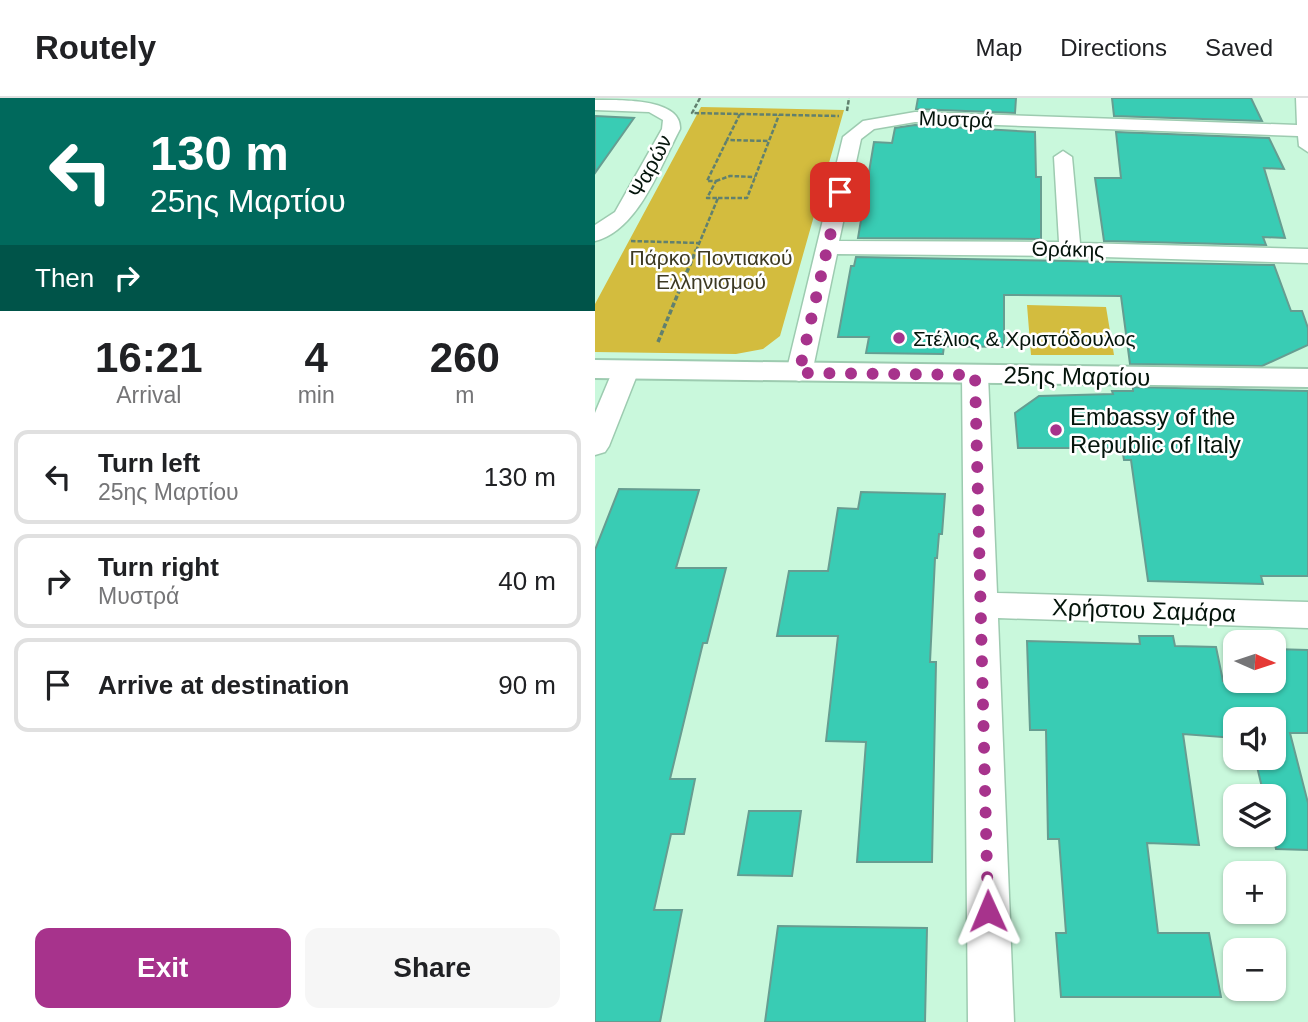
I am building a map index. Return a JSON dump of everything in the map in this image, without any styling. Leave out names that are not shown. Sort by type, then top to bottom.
[{"type":"street","points":[[1304,98],[1308,146]]},
{"type":"street","name":"Ψαρών","points":[[595,105],[654,107],[672,118],[671,129],[623,216],[595,235]]},
{"type":"street","name":"Μυστρά","points":[[799,373],[852,137],[869,125],[882,120],[915,117],[1307,131]]},
{"type":"street","points":[[1063,157],[1070,249]]},
{"type":"street","name":"Θράκης","points":[[829,247],[1070,249],[1308,256]]},
{"type":"street","name":"25ης Μαρτίου","points":[[595,369],[1308,378]]},
{"type":"street","points":[[595,446],[626,370]]},
{"type":"street","points":[[975,375],[991,1022]]},
{"type":"street","name":"Χρήστου Σαμάρα","points":[[981,605],[1308,615]]},
{"type":"path","points":[[700,98],[692,113],[846,116]]},
{"type":"path","points":[[740,114],[707,181],[730,176],[755,177]]},
{"type":"path","points":[[716,181],[707,198],[747,198],[779,115]]},
{"type":"path","points":[[727,140],[769,141]]},
{"type":"path","points":[[657,343],[717,198]]},
{"type":"path","points":[[634,242],[699,243]]},
{"type":"green space","name":"Πάρκο Ποντιακού Ελληνισμού","points":[[701,107],[844,110],[780,336],[763,349],[736,354],[595,352],[595,304]]},
{"type":"green space","points":[[1027,305],[1106,307],[1114,355],[1031,355]]},
{"type":"building","points":[[918,98],[1016,98],[1015,113],[916,109]]},
{"type":"building","points":[[1112,98],[1251,98],[1262,121],[1114,116]]},
{"type":"building","points":[[595,116],[634,118],[595,173]]},
{"type":"building","points":[[915,125],[1035,132],[1036,177],[1041,177],[1041,239],[858,238],[874,142],[892,143],[895,128]]},
{"type":"building","points":[[1116,132],[1269,138],[1284,169],[1264,168],[1285,238],[1263,237],[1266,245],[1104,241],[1095,178],[1121,178]]},
{"type":"building","points":[[856,257],[1274,265],[1291,311],[1302,311],[1308,328],[1308,345],[1262,366],[1130,364],[1121,296],[1004,295],[1004,347],[944,346],[943,354],[866,353],[869,337],[838,337],[851,266],[854,266]]},
{"type":"building","points":[[1133,387],[1308,391],[1308,576],[1261,576],[1263,584],[1148,581],[1131,460],[1124,460],[1122,448],[1018,448],[1015,413],[1039,396],[1113,394],[1112,391],[1133,391]]},
{"type":"building","points":[[619,489],[699,490],[676,568],[726,568],[707,643],[703,643],[670,779],[695,779],[684,834],[671,834],[654,910],[682,910],[660,1022],[595,1022],[595,550]]},
{"type":"building","points":[[861,492],[945,494],[942,534],[939,534],[935,558],[930,662],[936,662],[932,862],[857,862],[866,742],[826,741],[838,636],[777,636],[789,571],[828,571],[838,508],[858,509]]},
{"type":"building","points":[[1139,636],[1173,636],[1175,646],[1216,647],[1223,693],[1286,693],[1286,649],[1308,650],[1308,733],[1290,733],[1308,803],[1308,850],[1276,849],[1286,847],[1286,784],[1261,784],[1258,770],[1286,770],[1286,707],[1223,707],[1223,737],[1183,734],[1199,845],[1147,843],[1158,933],[1209,933],[1221,997],[1061,997],[1056,933],[1066,933],[1059,839],[1048,839],[1046,730],[1030,730],[1027,641],[1140,644]]},
{"type":"building","points":[[749,811],[801,811],[792,876],[738,875]]},
{"type":"building","points":[[778,926],[927,928],[925,1022],[765,1022]]},
{"type":"place","name":"Στέλιος & Χριστόδουλος","points":[[899,338]]},
{"type":"place","name":"Embassy of the Republic of Italy","points":[[1056,430]]},
{"type":"route","points":[[840,192],[799,373],[975,375],[988,911]]}]
